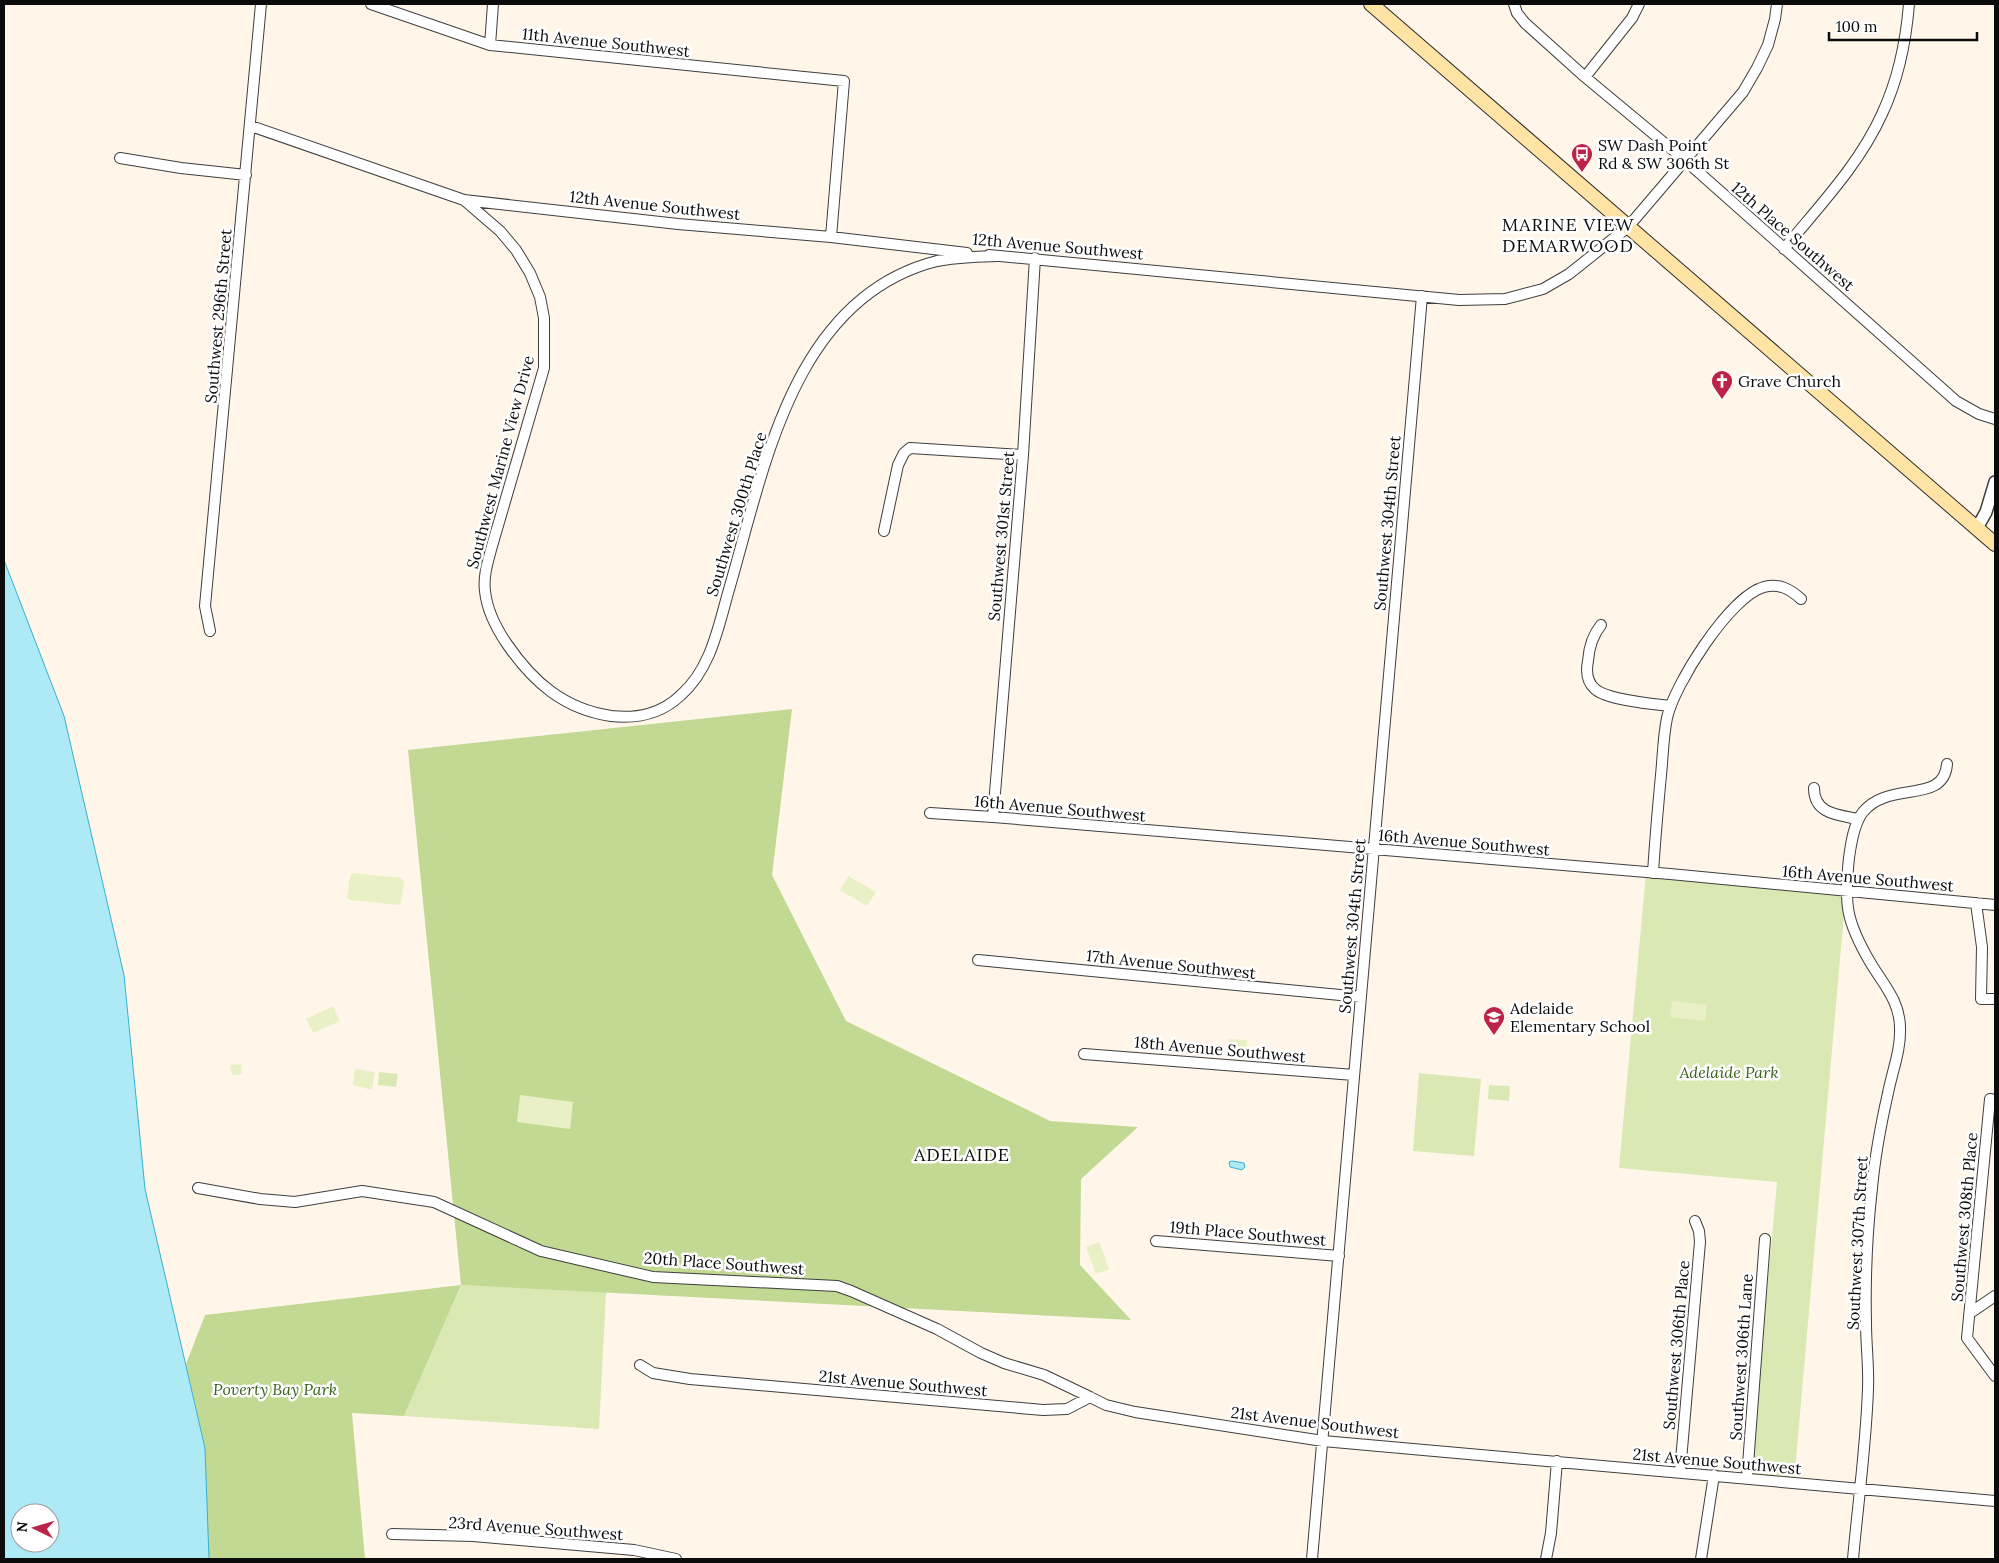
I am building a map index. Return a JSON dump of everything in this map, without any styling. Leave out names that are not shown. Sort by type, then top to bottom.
[{"type":"main road","points":[[1371,4],[1995,544]]},
{"type":"street","name":"Southwest 296th Street","points":[[210,631],[205,606],[261,4]]},
{"type":"street","name":"11th Avenue Southwest","points":[[371,4],[490,45],[844,81],[831,237]]},
{"type":"street","points":[[490,45],[493,4]]},
{"type":"street","name":"12th Place Southwest","points":[[1514,4],[1517,13],[1525,23],[1585,77],[1686,161],[1956,401],[1979,414],[1995,419]]},
{"type":"street","points":[[1585,77],[1632,18],[1638,4]]},
{"type":"street","name":"12th Avenue Southwest","points":[[464,200],[678,224],[831,237],[996,256],[1035,258],[1422,296],[1482,301],[1505,299],[1543,289],[1569,274],[1628,227],[1743,92],[1758,68],[1768,45],[1775,19],[1776,4]]},
{"type":"street","points":[[1784,249],[1846,173],[1869,139],[1883,113],[1900,61],[1907,29],[1909,4]]},
{"type":"street","name":"Southwest Marine View Drive","points":[[251,126],[464,200],[500,231],[516,250],[530,273],[540,297],[544,318],[544,368],[488,562],[485,590],[488,607],[495,627],[518,661],[536,680],[554,694],[578,708]]},
{"type":"street","points":[[120,158],[246,176]]},
{"type":"street","name":"Southwest 300th Place","points":[[578,708],[625,718],[644,716],[662,710],[682,695],[695,679],[711,652],[756,490],[777,429],[796,384],[826,336],[842,318],[885,283],[909,270],[957,257],[996,256]]},
{"type":"street","name":"Southwest 301st Street","points":[[994,816],[1023,455],[1035,258]]},
{"type":"street","name":"Southwest 304th Street","points":[[1312,1559],[1422,296]]},
{"type":"street","points":[[884,531],[898,465],[904,453],[910,448],[1023,455]]},
{"type":"street","points":[[1977,528],[1986,512],[1995,482]]},
{"type":"street","points":[[1652,873],[1665,731],[1670,706],[1678,687],[1687,671],[1720,625],[1744,599],[1760,588],[1772,586],[1790,589],[1801,600]]},
{"type":"street","points":[[1601,625],[1592,639],[1587,663],[1590,682],[1598,692],[1615,697],[1670,706]]},
{"type":"street","points":[[1814,788],[1814,796],[1818,806],[1833,813],[1858,819],[1871,804],[1885,796],[1935,787],[1944,778],[1947,764]]},
{"type":"street","name":"16th Avenue Southwest","points":[[930,813],[994,816],[1995,905]]},
{"type":"street","name":"Southwest 307th Street","points":[[1853,1559],[1868,1386],[1866,1302],[1872,1188],[1887,1094],[1900,1032],[1900,1018],[1894,999],[1870,963],[1852,927],[1846,906],[1849,855],[1858,819]]},
{"type":"street","points":[[1976,903],[1982,947],[1981,999],[1995,999]]},
{"type":"street","name":"17th Avenue Southwest","points":[[978,960],[1361,998]]},
{"type":"street","name":"18th Avenue Southwest","points":[[1084,1054],[1354,1075]]},
{"type":"street","name":"Southwest 308th Place","points":[[1993,1099],[1967,1338],[1995,1376]]},
{"type":"street","name":"20th Place Southwest","points":[[198,1188],[260,1200],[296,1202],[362,1191],[434,1202],[541,1251],[653,1276],[837,1286],[937,1330],[981,1354],[1044,1375],[1090,1397]]},
{"type":"street","name":"Southwest 306th Place","points":[[1680,1472],[1700,1242],[1699,1231],[1695,1221]]},
{"type":"street","name":"Southwest 306th Lane","points":[[1747,1478],[1765,1239]]},
{"type":"street","name":"19th Place Southwest","points":[[1156,1241],[1339,1256]]},
{"type":"street","points":[[1970,1313],[1995,1296]]},
{"type":"street","name":"21st Avenue Southwest","points":[[640,1364],[653,1373],[690,1379],[1043,1410],[1067,1409],[1090,1397],[1106,1405],[1135,1412],[1323,1441],[1995,1501]]},
{"type":"street","points":[[1546,1559],[1557,1461]]},
{"type":"street","points":[[1702,1559],[1714,1475]]},
{"type":"street","name":"23rd Avenue Southwest","points":[[392,1534],[473,1536],[634,1550],[676,1559]]},
{"type":"green space","points":[[792,709],[772,875],[846,1021],[1050,1121],[1138,1127],[1081,1179],[1080,1265],[1131,1320],[461,1285],[408,750]]},
{"type":"green space","points":[[352,873],[401,878],[404,881],[401,903],[398,905],[350,900],[347,898]]},
{"type":"green space","name":"Adelaide Park","points":[[1646,873],[1846,891],[1794,1482],[1750,1479],[1777,1182],[1619,1168]]},
{"type":"green space","points":[[848,876],[876,892],[867,906],[840,890]]},
{"type":"green space","points":[[1672,1001],[1707,1005],[1705,1021],[1670,1017]]},
{"type":"green space","points":[[333,1006],[340,1021],[313,1033],[306,1019]]},
{"type":"green space","points":[[1229,1039],[1247,1040],[1246,1052],[1227,1051]]},
{"type":"green space","points":[[241,1064],[242,1074],[232,1075],[230,1065]]},
{"type":"green space","points":[[355,1069],[375,1072],[372,1090],[353,1085]]},
{"type":"green space","points":[[379,1072],[398,1074],[396,1087],[378,1085]]},
{"type":"green space","points":[[1419,1073],[1481,1079],[1474,1156],[1413,1151]]},
{"type":"green space","points":[[1489,1085],[1510,1086],[1509,1101],[1488,1099]]},
{"type":"green space","points":[[520,1095],[573,1102],[570,1129],[517,1122]]},
{"type":"green space","points":[[1099,1242],[1109,1269],[1096,1274],[1086,1247]]},
{"type":"green space","points":[[461,1285],[606,1292],[599,1429],[404,1416]]},
{"type":"green space","name":"Poverty Bay Park","points":[[461,1285],[404,1416],[352,1413],[365,1559],[209,1559],[205,1448],[186,1364],[205,1315]]},
{"type":"water","points":[[4,560],[64,716],[124,975],[145,1189],[205,1448],[209,1559],[4,1559]]},
{"type":"water","points":[[1229,1162],[1244,1163],[1245,1167],[1242,1170],[1230,1167]]},
{"type":"place","name":"SW Dash Point Rd & SW 306th St","points":[[1582,173]]},
{"type":"place","name":"Grave Church","points":[[1722,400]]},
{"type":"place","name":"Adelaide Elementary School","points":[[1494,1036]]},
{"type":"district","name":"MARINE VIEW DEMARWOOD","points":[[1568,234]]},
{"type":"district","name":"ADELAIDE","points":[[962,1154]]}]
